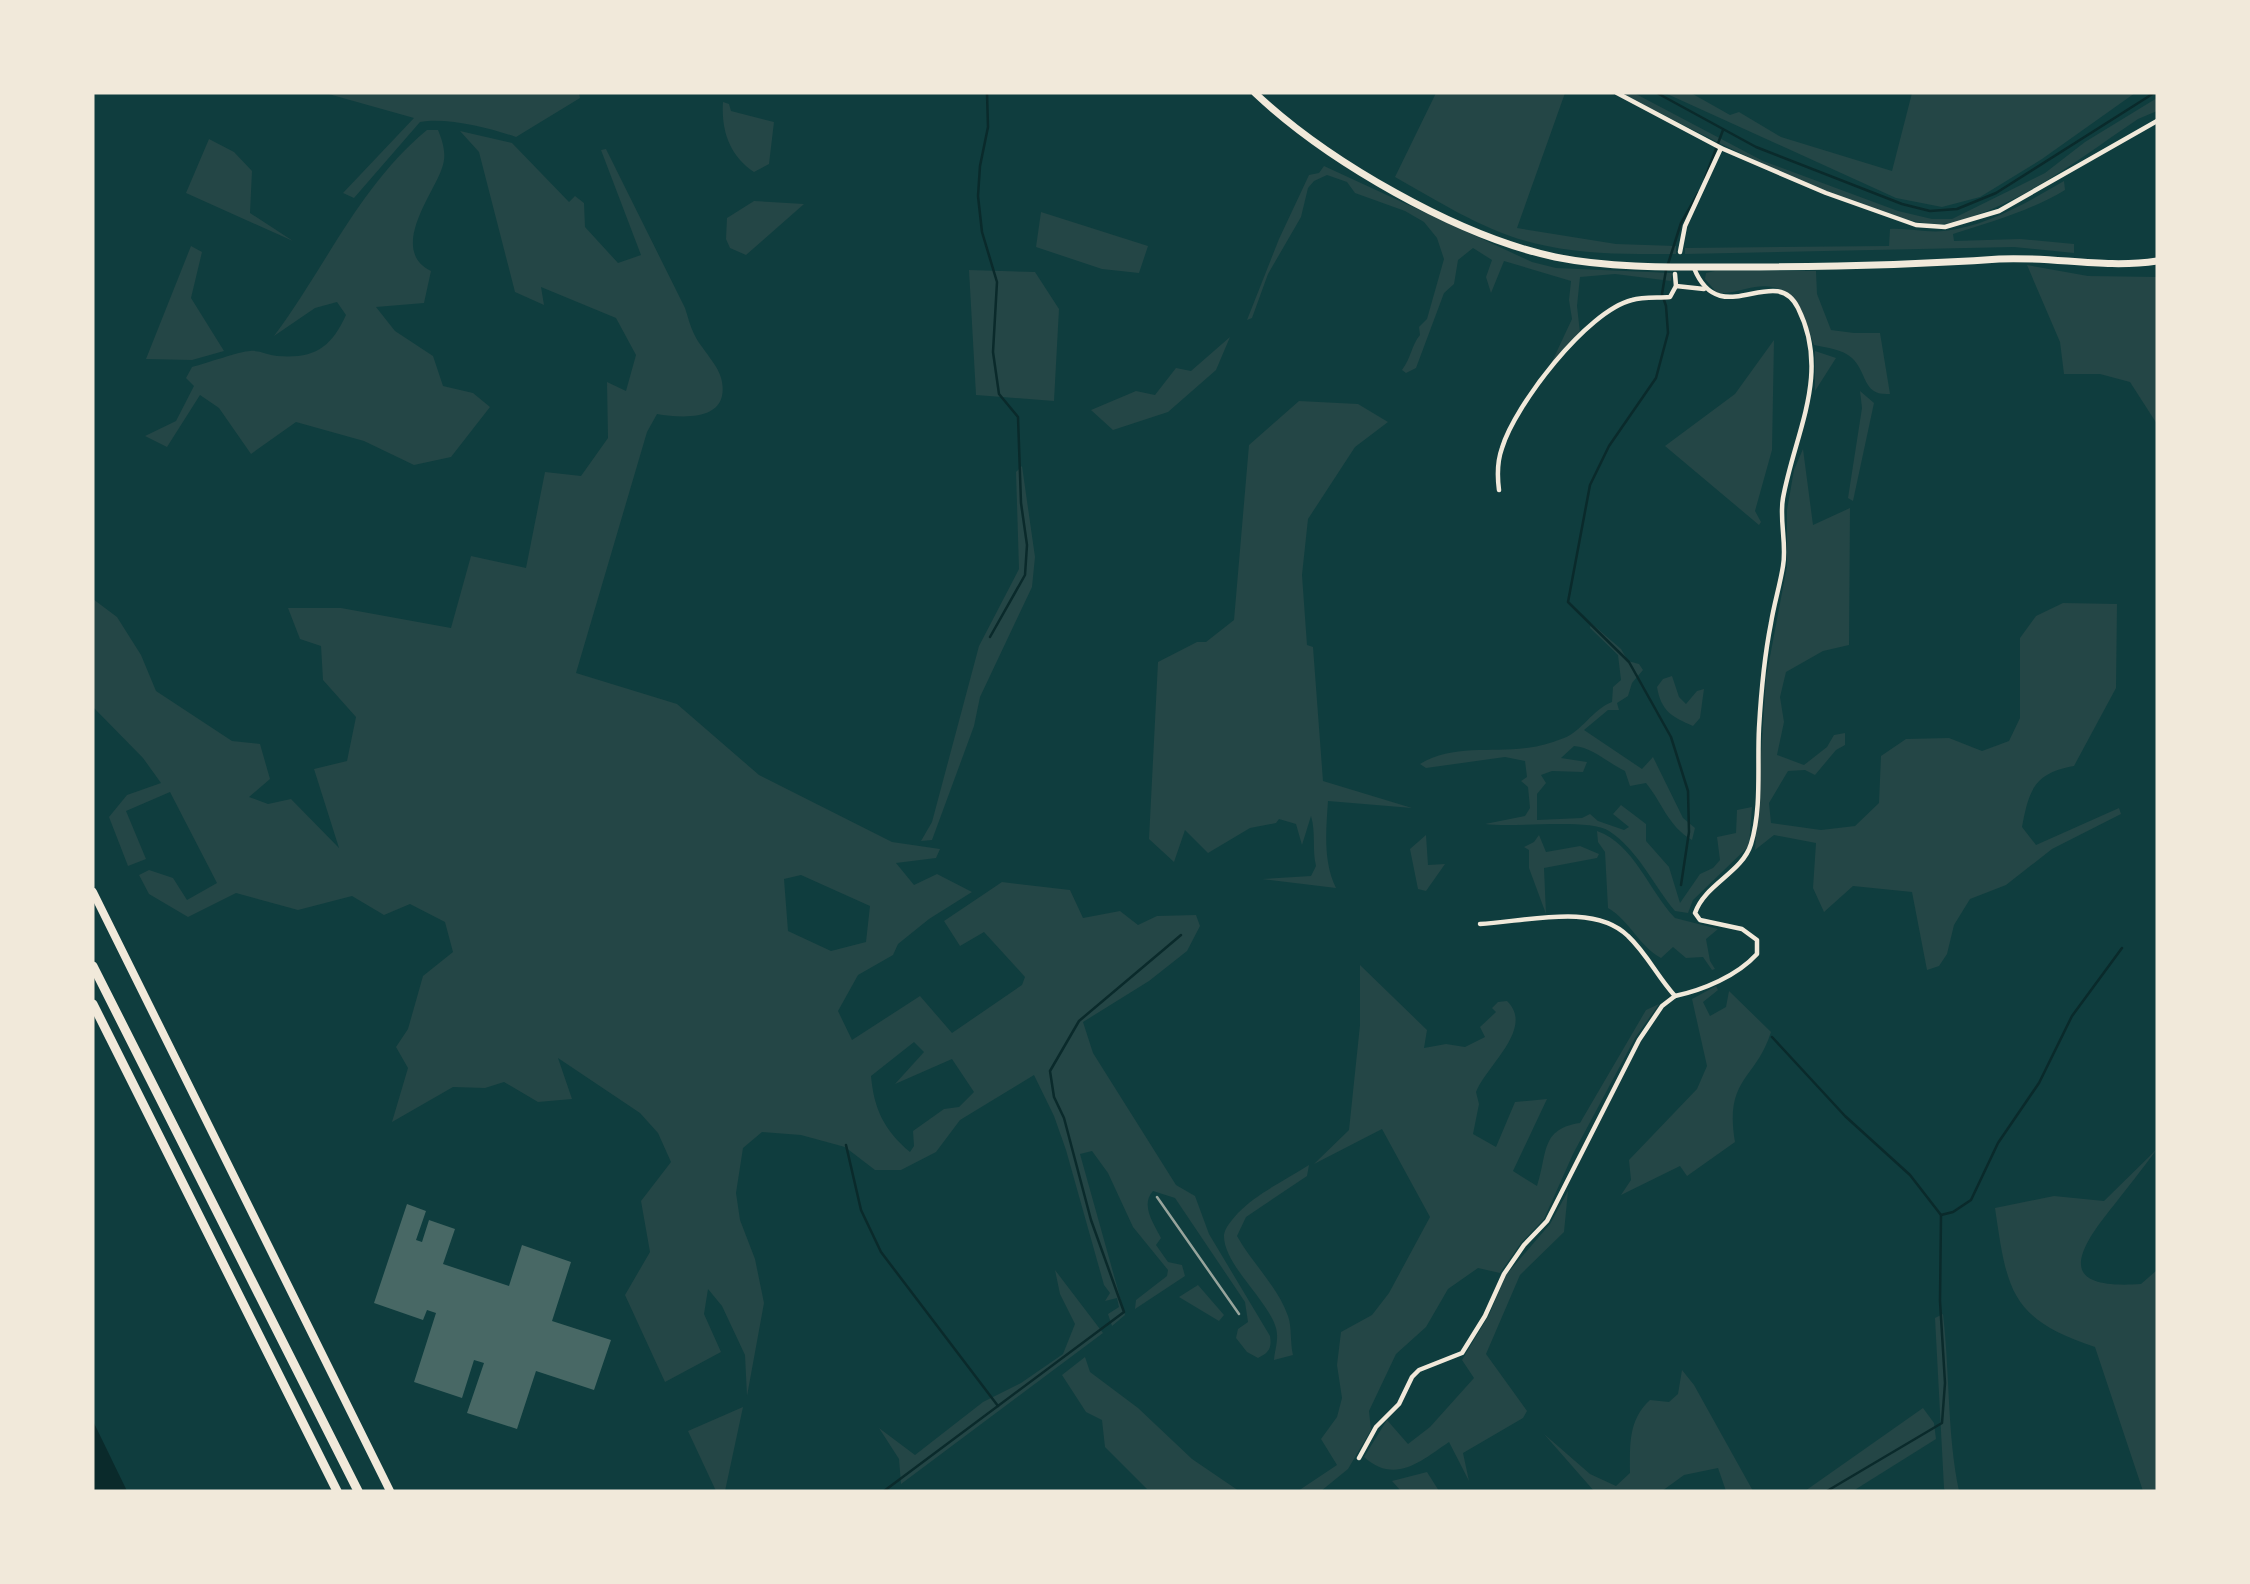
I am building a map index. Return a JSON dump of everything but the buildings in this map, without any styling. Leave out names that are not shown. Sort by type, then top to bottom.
[{"type":"highway","points":[[93,966],[358,1491]]},
{"type":"highway","points":[[93,1004],[337,1491]]},
{"type":"main road","points":[[1255,93],[1286,120],[1348,162],[1414,201],[1483,234],[1530,251],[1578,261],[1693,267],[1890,265],[2036,257],[2123,265],[2157,259]]},
{"type":"main road","points":[[93,892],[390,1491]]},
{"type":"street","points":[[1617,93],[1721,148],[1876,212],[1916,225],[1945,227],[1999,211],[2157,121]]},
{"type":"street","points":[[1680,252],[1685,226],[1721,148]]},
{"type":"street","points":[[1359,1458],[1376,1427],[1399,1404],[1412,1377],[1419,1370],[1462,1353],[1485,1316],[1504,1274],[1524,1245],[1547,1222],[1639,1040],[1662,1006],[1675,996],[1695,992],[1717,981],[1749,963],[1757,954],[1756,940],[1742,929],[1700,920],[1696,914],[1713,887],[1735,869],[1751,847],[1756,815],[1762,678],[1784,564],[1782,502],[1805,421],[1814,366],[1799,309],[1787,295],[1765,291],[1731,297],[1710,294],[1704,289],[1693,267]]},
{"type":"street","points":[[1499,491],[1497,471],[1502,447],[1534,387],[1586,330],[1610,311],[1631,300],[1670,297],[1676,286],[1675,274]]},
{"type":"street","points":[[1676,286],[1704,289]]},
{"type":"street","points":[[1480,924],[1585,915],[1603,920],[1625,933],[1648,957],[1660,979],[1675,996]]},
{"type":"shaded area","points":[[325,93],[579,93],[580,98],[516,137],[455,122],[420,122],[354,198],[343,193],[414,118]]},
{"type":"shaded area","points":[[1436,93],[1565,93],[1517,228],[1616,244],[1676,246],[1676,254],[1595,252],[1563,249],[1527,241],[1468,218],[1395,177]]},
{"type":"shaded area","points":[[1621,93],[1634,93],[1763,161],[1898,211],[1932,219],[1952,219],[2045,173],[2085,142],[2157,98],[2157,111],[2138,119],[2048,180],[2024,193],[1975,216],[1949,223],[1921,222],[1882,212],[1835,195],[1735,151]]},
{"type":"shaded area","points":[[1665,93],[1691,93],[1730,115],[1739,112],[1781,137],[1892,171],[1912,93],[2135,93],[2042,159],[1980,197],[1942,207],[1896,198]]},
{"type":"shaded area","points":[[723,102],[729,104],[731,111],[774,122],[769,164],[754,172],[733,150],[726,133]]},
{"type":"shaded area","points":[[427,130],[438,130],[444,158],[413,236],[413,250],[419,262],[431,271],[424,303],[376,307],[395,331],[433,356],[443,386],[473,393],[490,407],[451,457],[414,465],[364,441],[296,422],[251,454],[219,408],[200,395],[167,447],[145,436],[176,421],[194,386],[186,378],[192,367],[250,351],[277,356],[301,356],[320,349],[334,336],[346,315],[337,302],[315,308],[274,336],[363,201],[403,152]]},
{"type":"shaded area","points":[[460,131],[512,143],[569,202],[575,196],[584,203],[585,227],[618,263],[641,255],[601,150],[606,149],[685,308],[697,340],[721,376],[722,395],[711,411],[690,416],[657,414],[647,432],[576,673],[677,704],[759,775],[892,842],[940,849],[936,858],[896,863],[914,885],[937,874],[972,892],[929,919],[898,944],[893,955],[858,975],[838,1011],[852,1040],[920,996],[952,1033],[1022,985],[1025,977],[984,932],[960,946],[944,921],[1002,882],[1070,890],[1083,918],[1120,911],[1138,925],[1157,916],[1196,915],[1200,926],[1187,951],[1149,981],[1083,1022],[1093,1053],[1176,1185],[1195,1196],[1209,1234],[1270,1336],[1271,1344],[1265,1354],[1258,1358],[1247,1352],[1236,1338],[1238,1329],[1248,1322],[1245,1302],[1175,1198],[1153,1191],[1149,1196],[1148,1208],[1161,1238],[1156,1245],[1168,1262],[1182,1265],[1185,1276],[1135,1309],[1136,1300],[1167,1276],[1168,1270],[1133,1227],[1108,1173],[1092,1151],[1080,1154],[1125,1315],[1112,1326],[1108,1314],[1119,1307],[1117,1298],[1105,1301],[1110,1293],[1104,1285],[1066,1150],[1054,1116],[1034,1075],[960,1120],[936,1152],[901,1170],[875,1170],[845,1147],[801,1135],[762,1132],[743,1148],[736,1193],[740,1220],[755,1259],[764,1303],[747,1396],[745,1355],[722,1306],[708,1289],[704,1314],[721,1352],[665,1382],[625,1295],[650,1252],[641,1201],[671,1162],[658,1133],[640,1113],[558,1058],[572,1099],[538,1102],[504,1082],[485,1088],[453,1087],[392,1122],[408,1068],[396,1047],[408,1029],[423,976],[453,952],[445,922],[410,904],[384,915],[352,896],[298,910],[236,893],[188,917],[149,894],[139,875],[149,870],[173,878],[187,900],[217,883],[170,792],[126,811],[146,859],[128,866],[109,817],[127,795],[161,783],[143,758],[93,707],[93,599],[117,617],[141,655],[156,691],[232,741],[260,744],[270,779],[249,797],[268,804],[291,799],[339,848],[314,769],[347,761],[356,717],[323,680],[321,646],[300,639],[288,608],[341,608],[451,628],[471,556],[526,568],[545,472],[581,476],[608,438],[607,382],[626,391],[636,355],[616,318],[541,287],[544,305],[515,292],[479,152]],"holes":[[[801,875],[870,906],[866,942],[831,951],[788,931],[784,879]],[[914,1042],[924,1052],[895,1084],[952,1059],[974,1092],[959,1107],[944,1109],[913,1131],[914,1146],[910,1152],[893,1135],[882,1118],[871,1076]]]},
{"type":"shaded area","points":[[209,139],[234,152],[252,171],[250,213],[293,241],[186,193]]},
{"type":"shaded area","points":[[1324,166],[1532,262],[1556,268],[1672,273],[1671,281],[1615,274],[1580,277],[1577,306],[1580,333],[1550,366],[1572,319],[1569,300],[1571,281],[1504,261],[1491,293],[1486,277],[1492,260],[1473,248],[1458,260],[1454,284],[1444,293],[1416,368],[1406,373],[1402,370],[1420,335],[1419,327],[1427,319],[1444,259],[1437,238],[1424,222],[1405,211],[1355,193],[1347,182],[1327,175],[1314,181],[1308,188],[1301,217],[1268,274],[1252,318],[1247,320],[1279,239],[1309,175],[1319,173]]},
{"type":"shaded area","points":[[2064,181],[2065,190],[2038,204],[1953,234],[1954,241],[2020,239],[2074,244],[2074,253],[2014,247],[1685,254],[1685,248],[1889,246],[1890,229],[1937,231],[1976,224],[2022,205]]},
{"type":"shaded area","points":[[754,201],[804,204],[746,255],[730,248],[726,239],[727,218]]},
{"type":"shaded area","points":[[1041,212],[1148,246],[1139,273],[1102,269],[1036,247]]},
{"type":"shaded area","points":[[191,246],[202,252],[191,298],[224,351],[192,360],[146,359]]},
{"type":"shaded area","points":[[2027,265],[2088,276],[2157,277],[2157,424],[2130,382],[2100,374],[2064,374],[2060,342]]},
{"type":"shaded area","points":[[969,270],[1035,272],[1059,309],[1054,401],[976,395]]},
{"type":"shaded area","points":[[1816,271],[1817,294],[1831,330],[1880,333],[1890,394],[1874,391],[1848,355],[1814,345],[1801,311],[1789,295],[1769,286],[1717,293],[1705,279],[1706,273]]},
{"type":"shaded area","points":[[1230,337],[1216,370],[1168,412],[1113,430],[1091,410],[1136,391],[1155,395],[1176,368],[1191,371]]},
{"type":"shaded area","points":[[1774,340],[1772,450],[1755,511],[1761,522],[1759,525],[1665,446],[1735,394]]},
{"type":"shaded area","points":[[1815,351],[1836,358],[1815,391]]},
{"type":"shaded area","points":[[1860,391],[1874,403],[1853,501],[1848,498],[1862,408]]},
{"type":"shaded area","points":[[1299,401],[1358,404],[1388,422],[1355,447],[1308,519],[1302,575],[1307,645],[1313,647],[1323,781],[1412,808],[1328,801],[1327,857],[1336,888],[1262,879],[1311,876],[1316,866],[1311,816],[1302,845],[1296,824],[1279,819],[1276,823],[1250,828],[1208,853],[1185,830],[1174,862],[1149,839],[1158,662],[1197,642],[1206,642],[1234,620],[1249,445]]},
{"type":"shaded area","points":[[1803,449],[1813,525],[1850,508],[1849,645],[1823,651],[1786,672],[1780,697],[1784,722],[1777,755],[1804,765],[1827,747],[1834,735],[1845,733],[1845,745],[1836,750],[1815,775],[1805,770],[1788,771],[1769,803],[1771,823],[1821,830],[1855,826],[1879,803],[1881,756],[1906,739],[1949,738],[1982,751],[2009,741],[2020,718],[2020,638],[2036,616],[2063,603],[2117,604],[2116,688],[2074,766],[2050,773],[2036,785],[2027,803],[2022,827],[2036,845],[2119,808],[2121,814],[2052,849],[2006,885],[1970,899],[1954,925],[1947,954],[1939,966],[1927,970],[1912,892],[1853,886],[1824,912],[1813,888],[1816,843],[1774,835],[1755,850],[1766,678],[1787,566],[1787,510],[1794,470]]},
{"type":"shaded area","points":[[1022,466],[1035,557],[1032,587],[980,697],[974,726],[932,840],[921,841],[932,822],[979,646],[1019,569],[1016,472]]},
{"type":"shaded area","points":[[1591,623],[1621,649],[1628,661],[1639,664],[1643,670],[1632,683],[1628,696],[1617,703],[1619,710],[1608,710],[1584,730],[1642,769],[1653,757],[1683,818],[1695,828],[1692,840],[1671,821],[1646,783],[1630,786],[1625,771],[1594,752],[1574,746],[1561,758],[1587,762],[1583,772],[1552,771],[1541,775],[1546,783],[1537,794],[1537,820],[1582,818],[1590,814],[1598,821],[1624,830],[1629,827],[1613,814],[1621,805],[1646,824],[1646,841],[1669,867],[1680,903],[1700,874],[1713,868],[1720,860],[1717,837],[1736,833],[1737,810],[1752,807],[1749,846],[1693,900],[1688,913],[1675,911],[1629,848],[1609,831],[1599,827],[1569,824],[1485,824],[1525,816],[1530,808],[1528,787],[1521,781],[1527,777],[1525,761],[1505,757],[1426,768],[1420,764],[1447,753],[1519,749],[1553,742],[1576,731],[1612,702],[1613,687],[1621,680],[1618,655],[1590,628]]},
{"type":"shaded area","points":[[1672,676],[1679,697],[1686,704],[1697,691],[1704,689],[1700,718],[1693,726],[1673,716],[1661,702],[1657,687],[1663,679]]},
{"type":"shaded area","points":[[1597,831],[1610,837],[1631,857],[1675,918],[1718,929],[1706,939],[1710,961],[1715,969],[1712,970],[1703,957],[1686,958],[1673,947],[1661,958],[1646,947],[1622,919],[1608,908],[1605,852],[1598,842]]},
{"type":"shaded area","points":[[1426,835],[1428,865],[1445,864],[1426,891],[1418,889],[1410,849]]},
{"type":"shaded area","points":[[1539,835],[1546,852],[1580,846],[1599,854],[1597,858],[1544,868],[1546,914],[1529,868],[1529,850],[1524,847],[1534,842]]},
{"type":"shaded area","points":[[1360,965],[1427,1030],[1424,1048],[1446,1044],[1465,1047],[1485,1037],[1480,1027],[1496,1012],[1492,1008],[1498,1002],[1507,1001],[1514,1012],[1516,1023],[1506,1046],[1476,1092],[1479,1104],[1473,1134],[1496,1147],[1515,1102],[1547,1099],[1513,1171],[1537,1186],[1552,1137],[1567,1126],[1580,1123],[1646,1010],[1659,1004],[1635,1038],[1573,1154],[1544,1219],[1521,1243],[1500,1273],[1478,1268],[1448,1289],[1426,1327],[1396,1354],[1369,1411],[1371,1430],[1348,1469],[1321,1491],[1298,1491],[1337,1465],[1321,1439],[1337,1417],[1342,1398],[1337,1365],[1341,1332],[1372,1315],[1389,1293],[1430,1217],[1382,1129],[1314,1164],[1349,1130],[1360,1025]]},
{"type":"shaded area","points":[[1716,986],[1718,990],[1703,1002],[1710,1016],[1726,1007],[1729,991],[1771,1032],[1765,1048],[1738,1092],[1733,1121],[1735,1142],[1687,1176],[1680,1166],[1621,1195],[1631,1180],[1629,1160],[1697,1089],[1707,1066],[1692,999]]},
{"type":"shaded area","points":[[2157,1149],[2100,1223],[2083,1253],[2081,1265],[2085,1275],[2096,1281],[2114,1284],[2141,1284],[2157,1270],[2157,1491],[2143,1491],[2095,1347],[2045,1325],[2029,1312],[2018,1298],[2004,1260],[1995,1208],[2054,1196],[2104,1201]]},
{"type":"shaded area","points":[[1309,1165],[1307,1176],[1246,1217],[1237,1236],[1278,1295],[1288,1316],[1293,1355],[1274,1360],[1276,1328],[1231,1258],[1224,1235],[1230,1223],[1246,1206]]},
{"type":"shaded area","points":[[1568,1191],[1564,1232],[1520,1275],[1486,1354],[1527,1411],[1523,1418],[1463,1453],[1469,1481],[1449,1442],[1418,1462],[1397,1470],[1375,1465],[1364,1457],[1387,1420],[1408,1444],[1430,1427],[1474,1378],[1462,1360],[1489,1315],[1506,1275],[1550,1224]]},
{"type":"shaded area","points":[[1055,1270],[1103,1333],[901,1484],[899,1459],[879,1428],[915,1455],[983,1402],[1021,1383],[1063,1354],[1075,1324],[1060,1294]]},
{"type":"shaded area","points":[[1198,1285],[1224,1315],[1219,1321],[1179,1297]]},
{"type":"shaded area","points":[[1943,1314],[1952,1447],[1959,1491],[1945,1491],[1944,1488],[1935,1318]]},
{"type":"shaded area","points":[[1085,1357],[1090,1372],[1138,1408],[1192,1459],[1239,1491],[1147,1489],[1105,1447],[1102,1420],[1086,1412],[1062,1375]]},
{"type":"shaded area","points":[[1682,1370],[1694,1385],[1753,1491],[1726,1491],[1718,1468],[1684,1475],[1662,1491],[1594,1491],[1544,1434],[1590,1474],[1616,1486],[1630,1473],[1632,1434],[1638,1416],[1650,1400],[1669,1402],[1678,1394]]},
{"type":"shaded area","points":[[743,1407],[725,1491],[716,1491],[688,1431]]},
{"type":"shaded area","points":[[1923,1408],[1934,1423],[1936,1439],[1853,1491],[1805,1491]]},
{"type":"shaded area","points":[[93,1421],[127,1491],[93,1491]]},
{"type":"shaded area","points":[[1427,1472],[1439,1491],[1401,1491],[1392,1481]]},
{"type":"waterway","points":[[987,93],[988,127],[980,166],[978,196],[982,232],[997,282],[993,352],[999,394],[1018,417],[1021,503],[1027,545],[1025,575],[990,637]]},
{"type":"waterway","points":[[1657,93],[1756,147],[1902,204],[1930,211],[1957,209],[1996,193],[2154,93]]},
{"type":"waterway","points":[[1705,178],[1723,130]]},
{"type":"waterway","points":[[1668,264],[1681,223],[1698,193]]},
{"type":"waterway","points":[[1666,270],[1662,294],[1666,306],[1668,333],[1656,378],[1609,446],[1590,485],[1568,602],[1629,662],[1671,737],[1688,791],[1689,832],[1681,885]]},
{"type":"waterway","points":[[884,1491],[1124,1312],[1091,1220],[1064,1118],[1054,1097],[1050,1071],[1079,1021],[1181,935]]},
{"type":"waterway","points":[[1941,1215],[1953,1212],[1971,1200],[1998,1143],[2039,1083],[2072,1016],[2122,948]]},
{"type":"waterway","points":[[1772,1037],[1845,1116],[1910,1175],[1941,1215],[1940,1301],[1945,1383],[1942,1423],[1827,1491]]},
{"type":"waterway","points":[[846,1145],[861,1210],[881,1252],[998,1406]]},
{"type":"railway","points":[[1157,1197],[1239,1314]]}]
